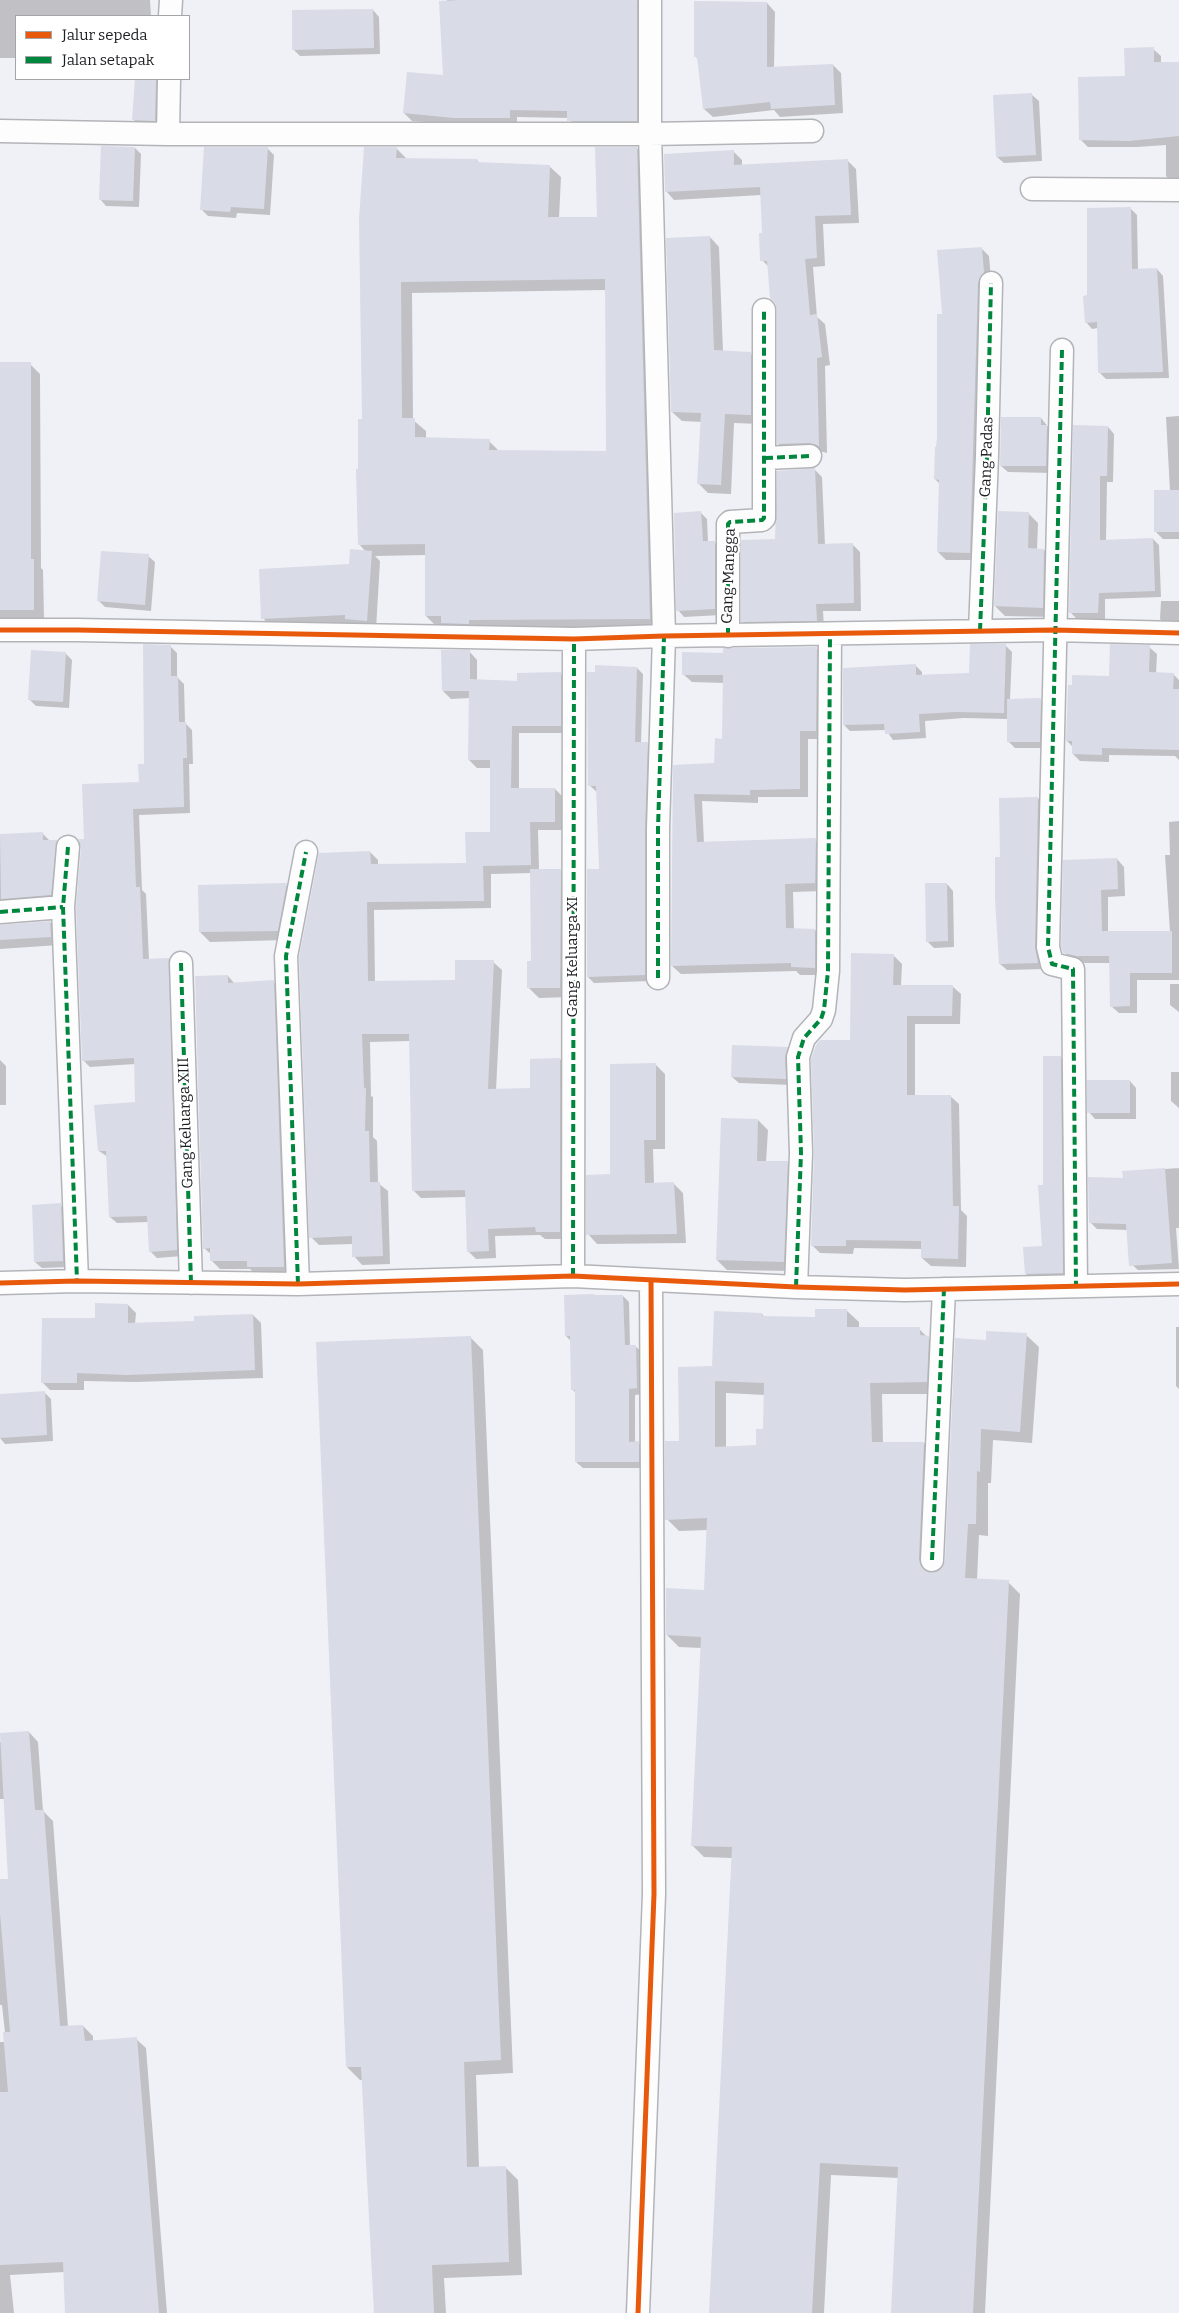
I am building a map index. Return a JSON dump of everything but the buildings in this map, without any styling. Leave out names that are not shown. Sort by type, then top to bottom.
[{"type":"street","points":[[170,15],[171,0]]},
{"type":"street","points":[[650,0],[650,134],[664,636],[658,828],[658,978]]},
{"type":"street","points":[[168,134],[169,80]]},
{"type":"street","points":[[0,131],[168,134],[650,134],[812,131]]},
{"type":"street","points":[[1032,189],[1179,190]]},
{"type":"street","name":"Gang Padas","points":[[980,631],[991,283]]},
{"type":"street","points":[[764,310],[766,458],[810,456]]},
{"type":"street","points":[[1062,350],[1048,947],[1052,964],[1073,970],[1076,1286]]},
{"type":"street","name":"Gang Mangga","points":[[728,636],[728,524],[730,522],[762,520],[764,518],[766,458]]},
{"type":"street","points":[[0,630],[574,639],[1054,630],[1179,633]]},
{"type":"street","points":[[796,1287],[800,1153],[798,1057],[804,1038],[821,1019],[824,1010],[828,971],[830,634]]},
{"type":"street","name":"Gang Keluarga XI","points":[[573,1276],[574,639]]},
{"type":"street","points":[[68,847],[64,907],[77,1281]]},
{"type":"street","points":[[298,1284],[286,956],[306,852]]},
{"type":"street","points":[[0,912],[64,907]]},
{"type":"street","name":"Gang Keluarga XIII","points":[[180,963],[192,1283]]},
{"type":"street","points":[[0,1283],[77,1281],[298,1284],[573,1276],[796,1287],[944,1289],[1179,1284]]},
{"type":"street","points":[[638,2313],[654,1894],[651,1280]]},
{"type":"street","points":[[932,1560],[944,1289]]},
{"type":"marked path","points":[[980,631],[991,283]]},
{"type":"marked path","points":[[728,636],[728,524],[730,522],[762,520],[764,518],[764,310]]},
{"type":"marked path","points":[[1062,350],[1048,947],[1052,964],[1073,969],[1076,1286]]},
{"type":"marked path","points":[[765,458],[810,456]]},
{"type":"marked path","points":[[796,1287],[801,1153],[798,1057],[804,1038],[821,1019],[824,1010],[828,971],[830,634]]},
{"type":"marked path","points":[[658,978],[658,828],[664,636]]},
{"type":"marked path","points":[[573,1276],[574,639]]},
{"type":"marked path","points":[[68,847],[63,907],[77,1281]]},
{"type":"marked path","points":[[298,1284],[286,956],[306,852]]},
{"type":"marked path","points":[[0,912],[63,907]]},
{"type":"marked path","points":[[181,963],[191,1283]]},
{"type":"marked path","points":[[932,1560],[944,1289]]},
{"type":"cycle path","points":[[0,630],[574,639],[1054,630],[1179,633]]},
{"type":"cycle path","points":[[0,1283],[77,1281],[298,1284],[573,1276],[796,1287],[905,1290],[1179,1284]]},
{"type":"cycle path","points":[[638,2313],[654,1894],[651,1280]]}]
